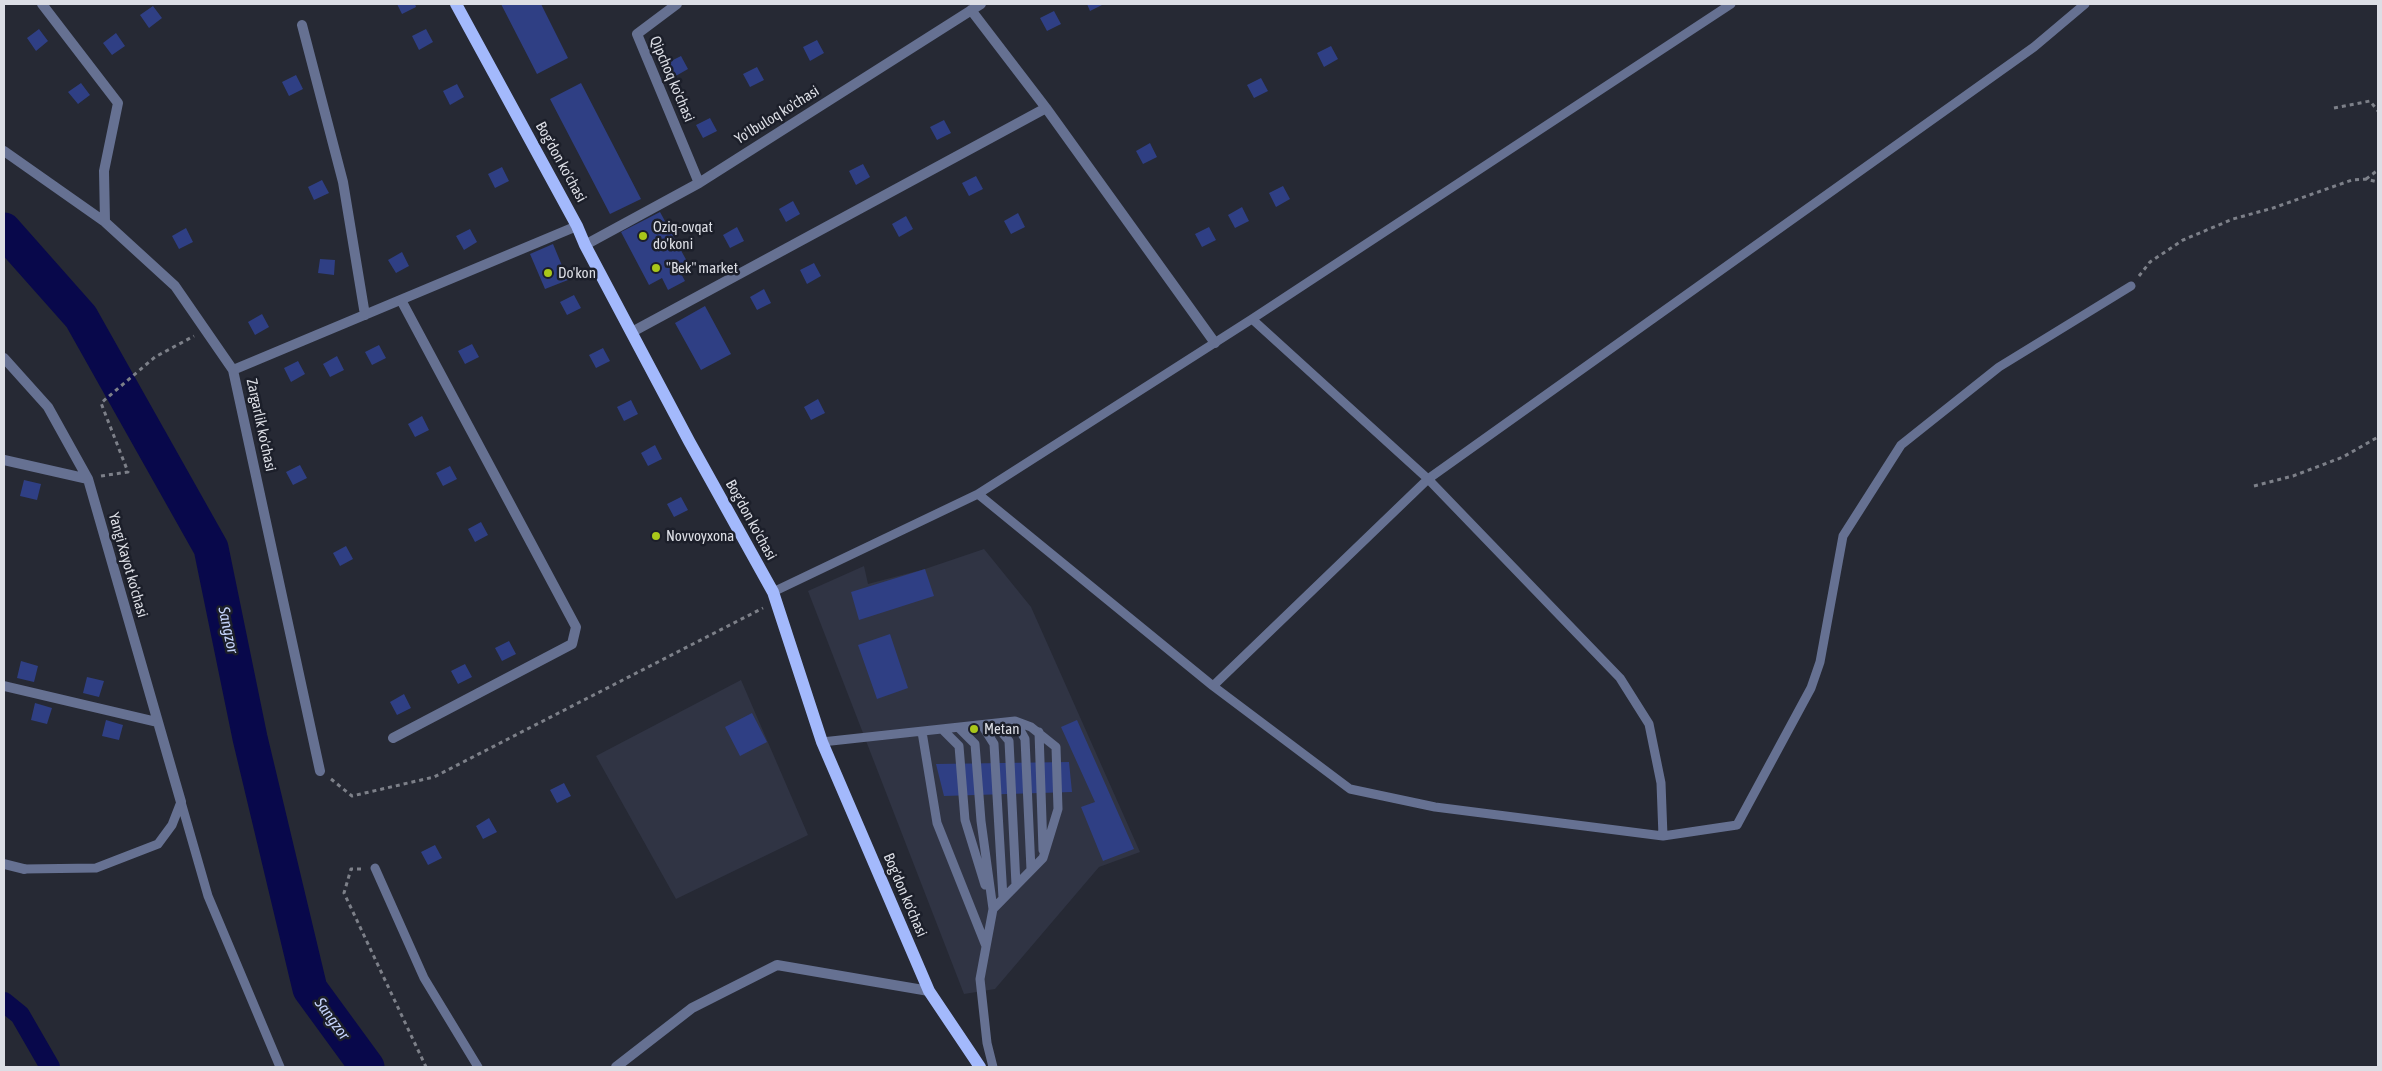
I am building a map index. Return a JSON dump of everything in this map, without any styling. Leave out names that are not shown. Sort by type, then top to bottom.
[{"type":"main road","name":"Bog'don ko'chasi","points":[[456,4],[577,226],[585,245],[689,441],[774,597],[822,742],[929,991],[980,1067]]},
{"type":"street","points":[[42,4],[118,102],[104,171],[105,222]]},
{"type":"street","name":"Qipchoq ko'chasi","points":[[677,4],[637,34],[700,182]]},
{"type":"street","name":"Yo'lbuloq ko'chasi","points":[[585,245],[700,182],[981,4]]},
{"type":"street","points":[[971,10],[1046,108],[1215,343]]},
{"type":"street","points":[[302,25],[343,182],[365,314]]},
{"type":"street","points":[[632,332],[1046,108]]},
{"type":"street","name":"Zargarlik ko'chasi","points":[[4,151],[105,222],[175,286],[234,370],[320,771]]},
{"type":"street","points":[[234,370],[577,226]]},
{"type":"street","points":[[394,738],[572,644],[576,627],[401,300]]},
{"type":"street","name":"Yangi Xayot ko'chasi","points":[[4,358],[48,407],[88,479],[181,802]]},
{"type":"street","points":[[4,460],[88,479]]},
{"type":"street","points":[[4,686],[157,722]]},
{"type":"street","points":[[4,864],[24,869]]},
{"type":"street","points":[[616,1067],[692,1008],[777,964],[929,991]]},
{"type":"lane","points":[[774,597],[978,494],[1252,319],[1731,4]]},
{"type":"lane","points":[[1213,686],[1428,479],[2034,46],[2085,4]]},
{"type":"lane","points":[[978,494],[1213,686],[1350,788],[1435,807],[1663,836],[1737,825],[1811,688],[1820,662],[1843,536],[1901,445],[1998,367],[2131,286]]},
{"type":"lane","points":[[1252,319],[1428,479],[1620,678],[1649,724],[1660,784],[1663,836]]},
{"type":"lane","points":[[822,742],[1015,721],[1039,732],[1056,747],[1058,809],[1043,858],[993,909]]},
{"type":"lane","points":[[1015,721],[1025,739],[1031,870]]},
{"type":"lane","points":[[995,724],[1009,741],[1016,885]]},
{"type":"lane","points":[[982,725],[994,744],[1003,898]]},
{"type":"lane","points":[[960,728],[975,744],[981,820],[993,909],[980,979],[987,1043],[993,1067]]},
{"type":"lane","points":[[942,730],[959,746],[965,820],[993,909]]},
{"type":"lane","points":[[922,732],[937,823],[986,946]]},
{"type":"lane","points":[[1039,732],[1043,858]]},
{"type":"lane","points":[[24,869],[96,868],[158,844],[172,825],[181,802]]},
{"type":"lane","points":[[181,802],[208,896],[280,1067]]},
{"type":"lane","points":[[375,868],[424,978],[478,1067]]},
{"type":"path","points":[[2334,108],[2370,101],[2378,111]]},
{"type":"path","points":[[2366,179],[2378,170]]},
{"type":"path","points":[[2131,286],[2150,262],[2183,240],[2233,219],[2273,208],[2352,180],[2366,179],[2378,182]]},
{"type":"path","points":[[88,479],[128,472],[101,403],[156,357],[205,330]]},
{"type":"path","points":[[2254,486],[2293,476],[2343,457],[2378,437]]},
{"type":"path","points":[[320,771],[352,796],[434,776],[774,597]]},
{"type":"path","points":[[375,868],[351,869],[344,893],[426,1067]]},
{"type":"shaded area","name":"Metan","points":[[984,549],[1031,607],[1140,852],[1099,867],[995,989],[964,994],[808,591],[864,566],[868,584],[925,569]]},
{"type":"shaded area","points":[[741,680],[808,835],[676,899],[596,756]]},
{"type":"building","points":[[397,4],[415,4],[416,7],[402,14]]},
{"type":"building","points":[[501,4],[541,4],[568,58],[537,74]]},
{"type":"building","points":[[1087,4],[1104,4],[1090,11]]},
{"type":"building","points":[[153,6],[162,18],[149,28],[140,15]]},
{"type":"building","points":[[1054,11],[1061,24],[1047,31],[1040,18]]},
{"type":"building","points":[[39,29],[48,41],[36,51],[27,38]]},
{"type":"building","points":[[426,29],[433,42],[419,50],[412,36]]},
{"type":"building","points":[[116,33],[125,46],[112,55],[103,43]]},
{"type":"building","points":[[817,40],[824,53],[810,61],[803,47]]},
{"type":"building","points":[[1331,46],[1338,59],[1324,67],[1317,53]]},
{"type":"building","points":[[681,56],[688,69],[674,77],[667,63]]},
{"type":"building","points":[[757,67],[764,80],[750,87],[743,74]]},
{"type":"building","points":[[296,75],[303,89],[289,96],[282,82]]},
{"type":"building","points":[[1261,78],[1268,91],[1254,98],[1247,85]]},
{"type":"building","points":[[81,83],[90,95],[78,104],[68,92]]},
{"type":"building","points":[[581,83],[641,199],[610,214],[550,99]]},
{"type":"building","points":[[457,84],[464,97],[450,105],[443,91]]},
{"type":"building","points":[[710,118],[717,131],[703,138],[696,125]]},
{"type":"building","points":[[944,120],[951,133],[937,140],[930,127]]},
{"type":"building","points":[[1150,143],[1157,157],[1143,164],[1136,151]]},
{"type":"building","points":[[863,164],[870,177],[856,185],[849,171]]},
{"type":"building","points":[[502,167],[509,181],[495,188],[488,174]]},
{"type":"building","points":[[976,176],[983,189],[969,196],[962,183]]},
{"type":"building","points":[[322,180],[329,193],[314,200],[308,187]]},
{"type":"building","points":[[1283,186],[1290,199],[1276,207],[1269,193]]},
{"type":"building","points":[[793,201],[800,214],[786,222],[779,209]]},
{"type":"building","points":[[1242,207],[1249,221],[1235,228],[1228,215]]},
{"type":"building","points":[[660,212],[689,265],[679,270],[685,281],[668,290],[662,278],[649,285],[621,232]]},
{"type":"building","points":[[1018,213],[1025,227],[1011,234],[1004,221]]},
{"type":"building","points":[[906,216],[913,229],[899,237],[892,224]]},
{"type":"building","points":[[737,227],[744,241],[730,248],[723,235]]},
{"type":"building","points":[[1209,227],[1216,240],[1202,247],[1195,234]]},
{"type":"building","points":[[186,228],[193,242],[179,249],[172,236]]},
{"type":"building","points":[[470,229],[477,242],[464,250],[456,236]]},
{"type":"building","points":[[553,244],[568,280],[545,289],[530,254]]},
{"type":"building","points":[[402,252],[409,266],[396,273],[388,260]]},
{"type":"building","points":[[320,259],[335,260],[334,275],[318,273]]},
{"type":"building","points":[[814,263],[821,276],[807,284],[800,270]]},
{"type":"building","points":[[764,289],[771,303],[757,310],[750,297]]},
{"type":"building","points":[[574,295],[581,308],[567,315],[560,302]]},
{"type":"building","points":[[705,306],[731,354],[701,370],[675,323]]},
{"type":"building","points":[[262,314],[269,327],[255,335],[248,322]]},
{"type":"building","points":[[472,344],[479,357],[465,364],[458,351]]},
{"type":"building","points":[[379,345],[386,358],[372,365],[365,352]]},
{"type":"building","points":[[603,348],[610,361],[596,368],[589,355]]},
{"type":"building","points":[[337,356],[344,370],[330,377],[323,364]]},
{"type":"building","points":[[298,361],[305,374],[291,382],[284,368]]},
{"type":"building","points":[[818,399],[825,413],[811,420],[804,407]]},
{"type":"building","points":[[631,400],[638,414],[624,421],[617,407]]},
{"type":"building","points":[[422,416],[429,430],[415,437],[408,424]]},
{"type":"building","points":[[655,445],[662,459],[648,466],[641,453]]},
{"type":"building","points":[[300,465],[307,478],[293,485],[286,472]]},
{"type":"building","points":[[450,466],[457,479],[443,486],[436,473]]},
{"type":"building","points":[[24,480],[41,484],[37,500],[20,496]]},
{"type":"building","points":[[681,497],[688,510],[674,517],[667,504]]},
{"type":"building","points":[[481,522],[488,535],[475,542],[468,529]]},
{"type":"building","points":[[346,546],[353,559],[340,566],[333,553]]},
{"type":"building","points":[[925,569],[934,596],[859,620],[851,592]]},
{"type":"building","points":[[890,634],[908,688],[877,699],[858,645]]},
{"type":"building","points":[[509,641],[516,654],[502,661],[495,648]]},
{"type":"building","points":[[21,661],[38,666],[34,682],[17,678]]},
{"type":"building","points":[[465,664],[472,677],[458,684],[451,671]]},
{"type":"building","points":[[87,677],[104,681],[99,697],[83,693]]},
{"type":"building","points":[[404,694],[411,708],[397,715],[390,702]]},
{"type":"building","points":[[35,703],[52,708],[47,724],[31,720]]},
{"type":"building","points":[[752,713],[767,742],[740,756],[725,727]]},
{"type":"building","points":[[106,720],[123,725],[119,740],[102,736]]},
{"type":"building","points":[[1077,720],[1134,849],[1103,861],[1081,807],[1095,802],[1061,727]]},
{"type":"building","points":[[1069,762],[1072,792],[944,796],[936,764]]},
{"type":"building","points":[[564,783],[571,796],[557,803],[550,790]]},
{"type":"building","points":[[489,818],[497,832],[483,839],[476,826]]},
{"type":"building","points":[[435,845],[442,858],[428,865],[421,852]]},
{"type":"waterway","name":"Sangzor","points":[[4,230],[81,317],[211,548],[250,738],[310,989],[367,1067]]},
{"type":"waterway","points":[[4,1002],[20,1015],[50,1067]]},
{"type":"place","name":"Oziq-ovqat do'koni","points":[[643,236]]},
{"type":"place","name":"\"Bek\" market","points":[[656,268]]},
{"type":"place","name":"Do'kon","points":[[548,273]]},
{"type":"place","name":"Novvoyxona","points":[[656,536]]},
{"type":"place","name":"Metan","points":[[974,729]]}]
